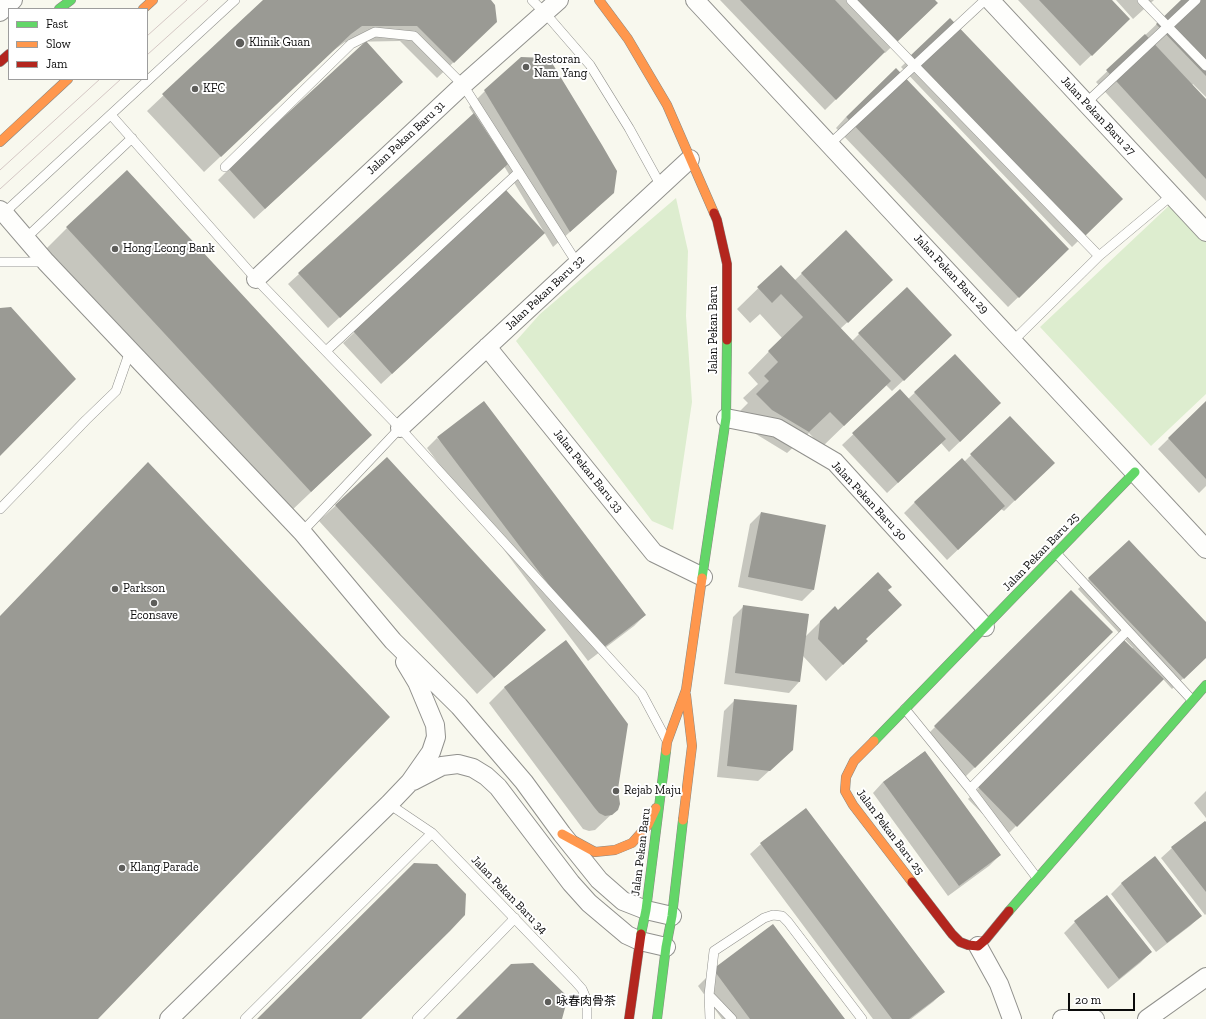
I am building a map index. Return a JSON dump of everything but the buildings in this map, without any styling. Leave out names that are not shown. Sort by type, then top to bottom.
[{"type":"main road","points":[[60,8],[71,0]]},
{"type":"main road","points":[[144,8],[153,0]]},
{"type":"main road","name":"Jalan Pekan Baru","points":[[599,0],[628,39],[663,98],[717,220],[727,264],[726,418],[686,690],[667,742],[646,910],[629,1019]]},
{"type":"main road","points":[[0,62],[8,55]]},
{"type":"main road","points":[[0,142],[67,80]]},
{"type":"main road","name":"Jalan Pekan Baru 25","points":[[978,946],[960,942],[952,934],[853,805],[845,791],[846,776],[854,761],[1135,472]]},
{"type":"main road","points":[[978,946],[986,939],[1036,878],[1206,685]]},
{"type":"main road","name":"Jalan Pekan Baru","points":[[657,1019],[666,947],[672,916],[692,746],[686,690]]},
{"type":"main road","points":[[562,834],[595,852],[615,850],[632,843],[648,825],[660,802]]},
{"type":"street","points":[[0,12],[13,0]]},
{"type":"street","name":"Jalan Pekan Baru 31","points":[[256,279],[463,85],[559,0]]},
{"type":"street","name":"Jalan Pekan Baru 29","points":[[695,0],[1206,549]]},
{"type":"street","name":"Jalan Pekan Baru 27","points":[[990,0],[1206,232]]},
{"type":"street","name":"Jalan Pekan Baru 32","points":[[400,428],[690,159]]},
{"type":"street","points":[[2,211],[46,262],[302,532],[393,641],[459,706],[524,782],[598,880],[623,901],[646,910],[672,916]]},
{"type":"street","name":"Jalan Pekan Baru 33","points":[[487,347],[654,552],[702,577]]},
{"type":"street","name":"Jalan Pekan Baru 30","points":[[726,418],[777,428],[836,462],[985,627]]},
{"type":"street","points":[[169,1019],[389,804],[410,782],[432,752],[436,737],[435,724],[417,682],[393,641]]},
{"type":"street","points":[[410,782],[442,766],[458,764],[473,768],[486,776],[498,787],[571,883],[589,903],[627,935],[640,941],[666,947]]},
{"type":"street","points":[[978,946],[999,984],[1012,1019]]},
{"type":"street","points":[[1147,1019],[1206,977]]},
{"type":"street","points":[[1062,1019],[1095,1019]]},
{"type":"lane","points":[[2,211],[111,115],[235,0]]},
{"type":"lane","points":[[532,0],[590,65],[629,128],[661,186]]},
{"type":"lane","points":[[851,0],[1099,256]]},
{"type":"lane","points":[[830,144],[985,0]]},
{"type":"lane","points":[[1142,0],[1206,66]]},
{"type":"lane","points":[[1086,103],[1196,0]]},
{"type":"lane","points":[[225,167],[351,44],[375,32],[414,36],[463,85],[577,264]]},
{"type":"lane","points":[[111,115],[256,279],[400,428],[642,694],[667,742]]},
{"type":"lane","points":[[26,238],[132,138]]},
{"type":"lane","points":[[326,351],[519,172]]},
{"type":"lane","points":[[1013,341],[1099,256],[1172,195]]},
{"type":"lane","points":[[0,262],[46,262]]},
{"type":"lane","points":[[0,509],[86,420],[116,392],[130,351]]},
{"type":"lane","points":[[302,532],[400,428]]},
{"type":"lane","points":[[1056,553],[1192,700]]},
{"type":"lane","points":[[970,789],[1127,631]]},
{"type":"lane","points":[[905,709],[970,789],[1036,878]]},
{"type":"lane","name":"Jalan Pekan Baru 34","points":[[389,804],[432,833],[582,989],[586,1002],[587,1019]]},
{"type":"lane","points":[[245,1019],[432,833]]},
{"type":"lane","points":[[710,1019],[709,995],[714,951],[764,918],[774,915],[782,916],[788,922],[862,1019]]},
{"type":"lane","points":[[416,1019],[514,918]]},
{"type":"lane","points":[[709,995],[732,1019]]},
{"type":"green space","points":[[676,198],[688,251],[686,316],[692,402],[673,530],[652,521],[516,341],[540,314]]},
{"type":"green space","points":[[1174,201],[1206,236],[1206,394],[1151,446],[1040,327]]},
{"type":"tram line","points":[[148,35],[187,0]]},
{"type":"tram line","points":[[148,54],[208,0]]},
{"type":"tram line","points":[[0,170],[99,80]]},
{"type":"tram line","points":[[0,189],[120,80]]},
{"type":"traffic: fast","points":[[60,8],[71,0]]},
{"type":"traffic: fast","points":[[702,578],[726,418],[727,340]]},
{"type":"traffic: fast","points":[[874,741],[1135,472]]},
{"type":"traffic: fast","points":[[1009,911],[1206,685]]},
{"type":"traffic: fast","points":[[641,934],[646,910],[666,751]]},
{"type":"traffic: fast","points":[[657,1019],[666,947],[672,916],[683,820]]},
{"type":"traffic: slow","points":[[144,8],[153,0]]},
{"type":"traffic: slow","points":[[599,0],[628,39],[667,105],[714,213]]},
{"type":"traffic: slow","points":[[0,142],[67,80]]},
{"type":"traffic: slow","points":[[666,751],[667,742],[686,690],[702,578]]},
{"type":"traffic: slow","points":[[683,820],[692,746],[686,695]]},
{"type":"traffic: slow","points":[[874,741],[854,761],[846,777],[845,791],[853,805],[912,882]]},
{"type":"traffic: slow","points":[[562,834],[595,852],[615,850],[632,843],[648,825],[656,808]]},
{"type":"traffic: jam","points":[[0,62],[8,55]]},
{"type":"traffic: jam","points":[[714,213],[727,264],[727,340]]},
{"type":"traffic: jam","points":[[912,882],[952,934],[960,942],[968,945],[978,946],[986,939],[1009,911]]},
{"type":"traffic: jam","points":[[629,1019],[641,934]]},
{"type":"place","name":"Klinik Guan","points":[[240,43]]},
{"type":"place","name":"Restoran Nam Yang","points":[[526,67]]},
{"type":"place","name":"KFC","points":[[195,89]]},
{"type":"place","name":"Hong Leong Bank","points":[[115,249]]},
{"type":"place","name":"Parkson","points":[[115,589]]},
{"type":"place","name":"Econsave","points":[[154,603]]},
{"type":"place","name":"Rejab Maju","points":[[616,791]]},
{"type":"place","name":"Klang Parade","points":[[122,868]]},
{"type":"place","name":"咏春肉骨茶","points":[[548,1002]]}]
